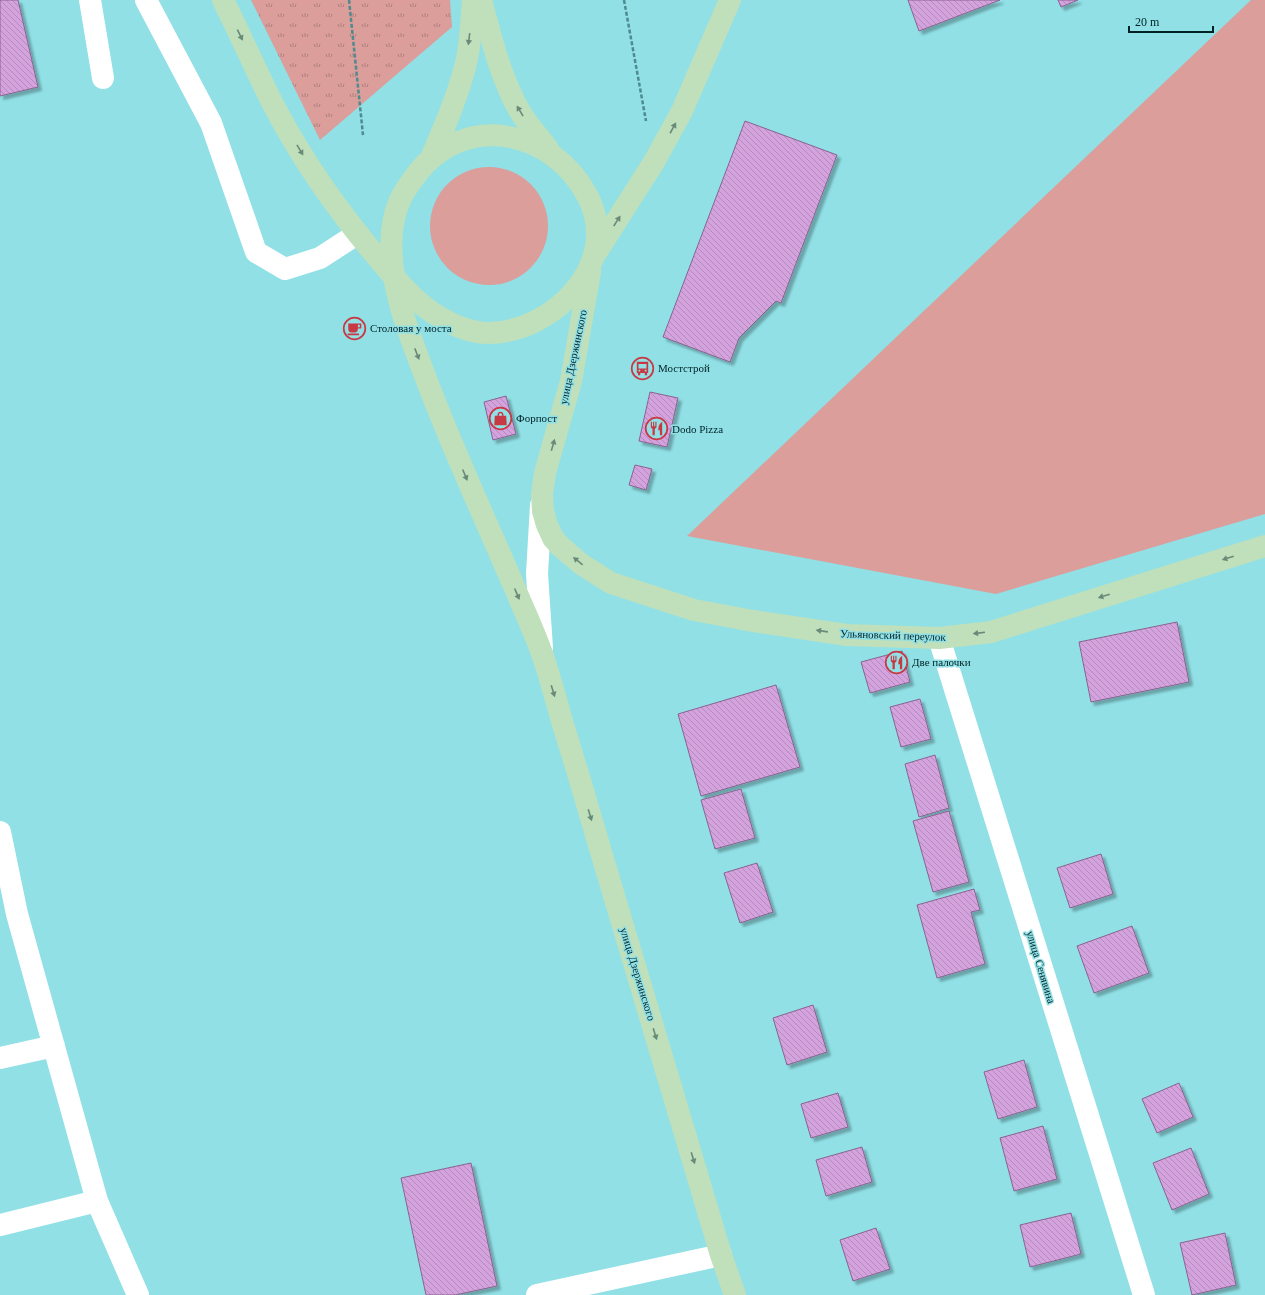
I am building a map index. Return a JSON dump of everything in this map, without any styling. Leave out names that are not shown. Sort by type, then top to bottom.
[{"type":"main road","points":[[223,0],[277,111],[313,173],[357,234],[414,298],[435,314],[459,328],[484,334],[513,330],[540,320],[562,304],[578,286],[654,162],[682,111],[730,0]]},
{"type":"main road","points":[[430,160],[448,118],[467,57],[473,0]]},
{"type":"main road","points":[[481,0],[500,65],[509,89],[520,110],[552,153]]},
{"type":"main road","points":[[430,160],[446,147],[460,140],[473,137],[499,135],[526,140],[552,153]]},
{"type":"main road","name":"улица Дзержинского","points":[[552,153],[572,174],[588,196],[595,215],[598,231],[571,381],[545,473],[542,494],[543,511],[553,538],[560,546],[581,564],[611,583]]},
{"type":"main road","name":"улица Дзержинского","points":[[430,160],[422,167],[406,188],[399,201],[392,230],[391,245],[394,277],[402,315],[442,421],[542,653],[735,1295]]},
{"type":"main road","name":"Ульяновский переулок","points":[[611,583],[694,610],[753,621],[847,635],[939,638],[991,632],[1265,546]]},
{"type":"street","points":[[90,0],[102,78]]},
{"type":"street","points":[[146,0],[211,123],[256,252],[285,269],[320,258],[357,234]]},
{"type":"street","points":[[542,494],[537,574],[542,653]]},
{"type":"street","name":"улица Сенявина","points":[[939,638],[1144,1295]]},
{"type":"street","points":[[0,832],[17,914],[97,1201],[138,1295]]},
{"type":"street","points":[[0,1058],[54,1046]]},
{"type":"street","points":[[0,1225],[97,1201]]},
{"type":"street","points":[[538,1295],[722,1255]]},
{"type":"path","points":[[349,0],[363,135]]},
{"type":"path","points":[[624,0],[654,162]]},
{"type":"green space","points":[[251,0],[450,0],[452,27],[320,140]]},
{"type":"green space","points":[[1251,0],[1265,0],[1265,514],[996,594],[687,536]]},
{"type":"green space","points":[[489,167],[500,168],[522,177],[538,193],[547,215],[547,237],[538,259],[522,275],[500,284],[489,285],[478,284],[456,275],[440,259],[431,237],[430,226],[431,215],[440,193],[456,177],[478,168]]},
{"type":"building","points":[[0,0],[18,0],[38,87],[0,96]]},
{"type":"building","points":[[908,0],[1000,0],[919,31]]},
{"type":"building","points":[[1058,0],[1078,0],[1061,7]]},
{"type":"building","points":[[745,121],[837,155],[781,303],[776,301],[739,338],[730,362],[663,337]]},
{"type":"building","points":[[650,392],[678,398],[667,447],[639,441]]},
{"type":"building","name":"Форпост","points":[[506,396],[516,434],[493,440],[484,402]]},
{"type":"building","points":[[635,465],[652,469],[646,490],[629,485]]},
{"type":"building","points":[[1177,622],[1189,682],[1091,702],[1079,642]]},
{"type":"building","points":[[902,651],[910,682],[870,693],[861,662]]},
{"type":"building","points":[[776,685],[800,767],[701,796],[678,714]]},
{"type":"building","points":[[920,699],[931,739],[901,747],[890,707]]},
{"type":"building","points":[[935,755],[949,808],[919,817],[905,764]]},
{"type":"building","points":[[741,789],[755,838],[715,849],[701,800]]},
{"type":"building","points":[[949,811],[969,882],[933,892],[913,821]]},
{"type":"building","points":[[1101,854],[1113,894],[1070,908],[1057,868]]},
{"type":"building","points":[[757,863],[773,912],[740,923],[724,873]]},
{"type":"building","points":[[974,889],[980,910],[971,912],[985,964],[937,978],[917,905]]},
{"type":"building","points":[[1132,926],[1149,973],[1094,993],[1077,946]]},
{"type":"building","points":[[813,1005],[827,1052],[787,1065],[773,1018]]},
{"type":"building","points":[[1024,1060],[1037,1107],[998,1119],[984,1072]]},
{"type":"building","points":[[1179,1083],[1193,1117],[1157,1133],[1142,1099]]},
{"type":"building","points":[[838,1093],[848,1127],[811,1138],[801,1104]]},
{"type":"building","points":[[1043,1126],[1057,1179],[1014,1191],[1000,1138]]},
{"type":"building","points":[[862,1147],[872,1182],[826,1196],[816,1160]]},
{"type":"building","points":[[1191,1148],[1209,1194],[1172,1210],[1153,1163]]},
{"type":"building","points":[[471,1163],[497,1286],[455,1295],[426,1295],[401,1178]]},
{"type":"building","points":[[1071,1213],[1081,1254],[1030,1267],[1020,1225]]},
{"type":"building","points":[[876,1228],[890,1269],[853,1281],[840,1240]]},
{"type":"building","points":[[1225,1233],[1236,1285],[1192,1295],[1180,1243]]},
{"type":"place","name":"Столовая у моста","points":[[354,328]]},
{"type":"place","name":"Мостстрой","points":[[642,368]]},
{"type":"place","name":"Форпост","points":[[500,418]]},
{"type":"place","name":"Dodo Pizza","points":[[656,429]]},
{"type":"place","name":"Две палочки","points":[[897,662]]}]
